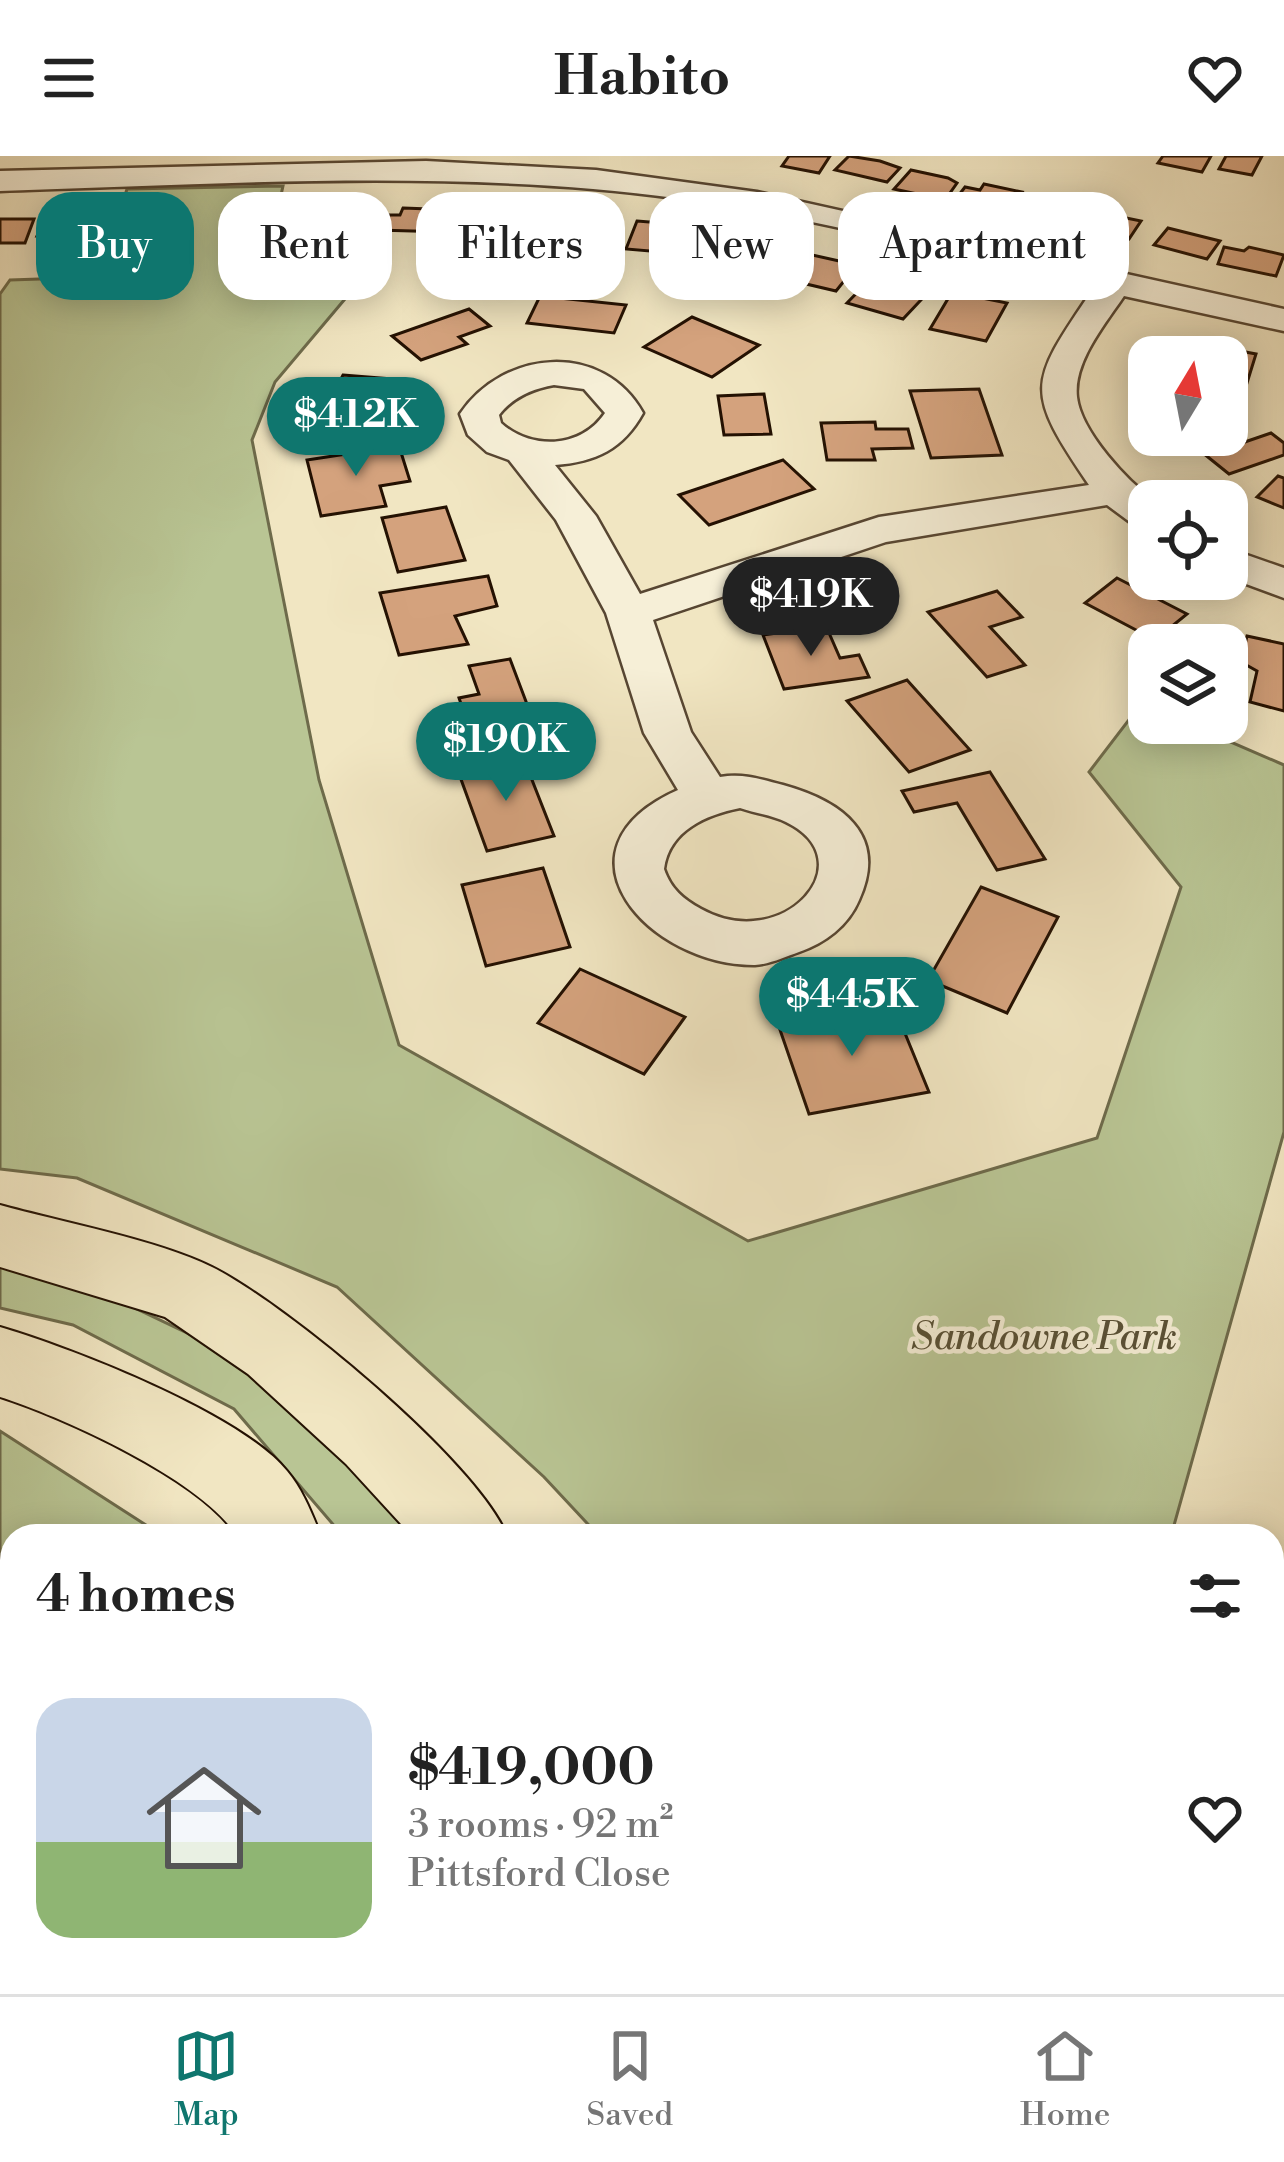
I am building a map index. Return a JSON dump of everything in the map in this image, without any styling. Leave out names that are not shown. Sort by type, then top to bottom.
[{"type":"highway","points":[[0,1236],[186,1290],[274,1349],[373,1438],[455,1524]]},
{"type":"highway","points":[[0,1362],[34,1370],[134,1417],[254,1491],[274,1524]]},
{"type":"street","points":[[0,181],[60,168],[446,164],[796,207],[838,217]]},
{"type":"street","points":[[1129,285],[1284,320]]},
{"type":"street","points":[[1103,300],[1070,351],[1058,397],[1075,435],[1128,499]]},
{"type":"street","points":[[523,452],[574,516],[628,614],[668,733],[706,795]]},
{"type":"street","points":[[628,614],[879,530],[1067,503],[1128,504]]},
{"type":"street","points":[[1248,569],[1284,584]]},
{"type":"green space","name":"Sandowne Park","points":[[283,186],[282,192],[218,192],[218,300],[344,300],[275,382],[252,440],[319,780],[399,1045],[748,1241],[1097,1138],[1181,887],[1089,772],[1128,721],[1128,744],[1236,744],[1284,765],[1284,1132],[1174,1524],[588,1524],[544,1477],[337,1287],[77,1178],[0,1169],[0,294],[10,280],[36,279],[36,300],[194,300],[194,192],[126,192]]},
{"type":"green space","points":[[0,1261],[57,1271],[307,1390],[417,1524],[333,1524],[234,1409],[73,1325],[0,1308]]},
{"type":"green space","points":[[0,1431],[144,1524],[0,1524]]},
{"type":"building","points":[[789,156],[830,156],[819,173],[782,166]]},
{"type":"building","points":[[849,156],[900,168],[887,182],[835,170]]},
{"type":"building","points":[[1163,156],[1211,156],[1202,172],[1158,163]]},
{"type":"building","points":[[1226,156],[1262,156],[1252,175],[1219,169]]},
{"type":"building","points":[[911,170],[957,183],[951,192],[894,189]]},
{"type":"building","points":[[984,184],[1022,192],[961,192],[965,187],[980,190]]},
{"type":"building","points":[[403,208],[416,208],[416,231],[392,230],[392,215],[400,215]]},
{"type":"building","points":[[0,219],[34,219],[25,243],[0,243]]},
{"type":"building","points":[[1129,219],[1141,221],[1129,239]]},
{"type":"building","points":[[637,221],[649,222],[649,251],[626,249]]},
{"type":"building","points":[[1168,228],[1220,241],[1207,259],[1154,245]]},
{"type":"building","points":[[1224,247],[1284,255],[1276,276],[1218,264]]},
{"type":"building","points":[[814,255],[838,261],[836,291],[814,286]]},
{"type":"building","points":[[538,300],[626,305],[614,333],[527,323]]},
{"type":"building","points":[[850,300],[921,300],[903,319],[847,303]]},
{"type":"building","points":[[947,300],[1007,303],[986,341],[930,329]]},
{"type":"building","points":[[469,309],[490,326],[459,337],[467,344],[421,360],[392,336]]},
{"type":"building","points":[[692,317],[759,345],[712,377],[644,347]]},
{"type":"building","points":[[1248,352],[1256,354],[1248,380]]},
{"type":"building","points":[[343,375],[406,380],[386,423],[321,417]]},
{"type":"building","points":[[979,389],[1002,455],[931,458],[910,391]]},
{"type":"building","points":[[764,394],[771,434],[724,435],[718,396]]},
{"type":"building","points":[[875,422],[876,429],[908,429],[913,448],[872,449],[875,460],[827,460],[821,423]]},
{"type":"building","points":[[1271,433],[1284,443],[1284,455],[1229,474],[1207,456],[1248,456],[1248,441]]},
{"type":"building","points":[[399,446],[410,481],[380,486],[386,506],[321,516],[307,460]]},
{"type":"building","points":[[783,460],[814,489],[709,525],[679,495]]},
{"type":"building","points":[[1278,476],[1284,478],[1284,508],[1257,497]]},
{"type":"building","points":[[446,507],[465,560],[398,572],[382,518]]},
{"type":"building","points":[[488,576],[497,606],[455,616],[468,644],[399,655],[380,593]]},
{"type":"building","points":[[1117,578],[1128,584],[1128,600],[1160,600],[1187,614],[1175,624],[1128,626],[1085,603]]},
{"type":"building","points":[[997,591],[1022,617],[990,627],[1025,665],[987,677],[928,612]]},
{"type":"building","points":[[826,626],[840,658],[859,655],[869,677],[784,689],[763,635]]},
{"type":"building","points":[[1248,636],[1284,644],[1284,711],[1250,702],[1257,671],[1248,666]]},
{"type":"building","points":[[510,659],[539,736],[476,748],[459,698],[479,694],[469,666]]},
{"type":"building","points":[[907,680],[970,750],[909,772],[847,701]]},
{"type":"building","points":[[523,757],[554,836],[487,851],[458,771]]},
{"type":"building","points":[[990,772],[1045,859],[997,870],[957,803],[914,812],[902,791]]},
{"type":"building","points":[[543,868],[570,947],[486,966],[462,885]]},
{"type":"building","points":[[981,887],[1058,917],[1007,1013],[928,980]]},
{"type":"building","points":[[580,969],[685,1017],[644,1074],[538,1023]]},
{"type":"building","points":[[893,1004],[929,1092],[809,1114],[778,1024]]}]
